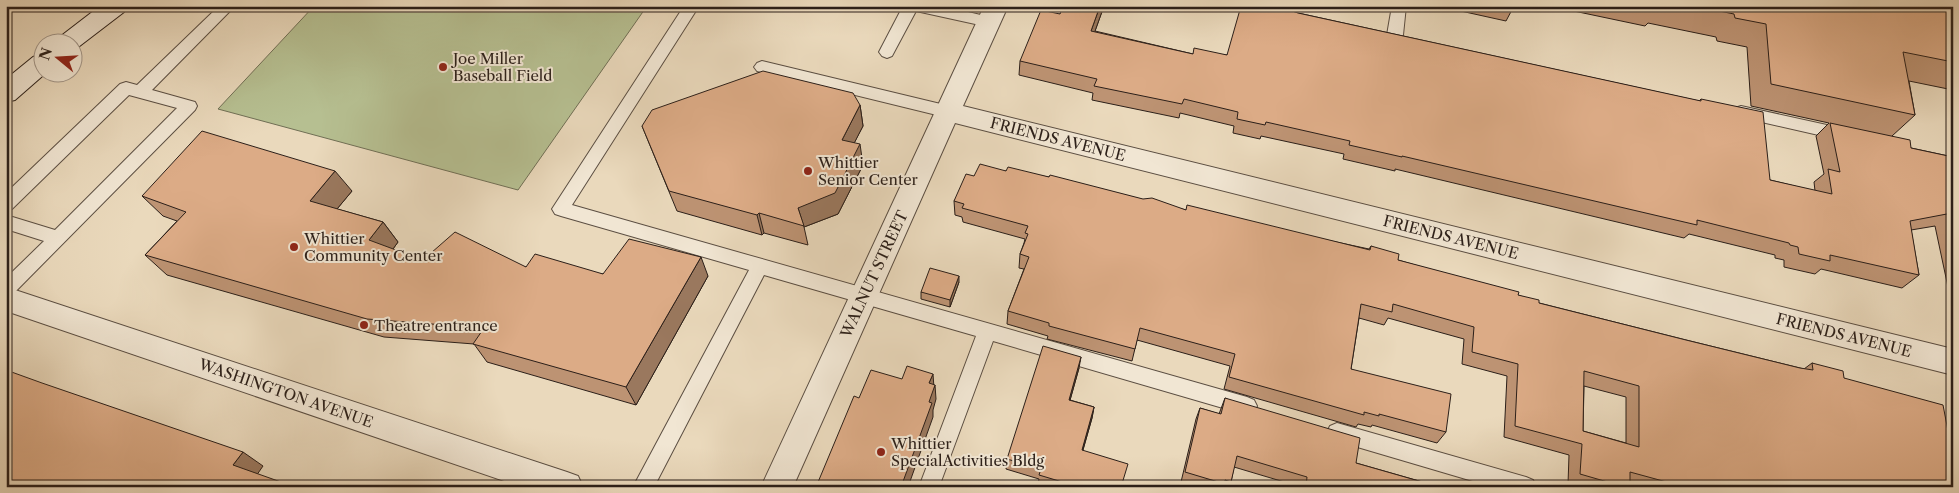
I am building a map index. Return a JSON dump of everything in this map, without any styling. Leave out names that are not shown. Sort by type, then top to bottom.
[{"type":"street","points":[[82,32],[116,6]]},
{"type":"street","name":"WALNUT STREET","points":[[776,487],[992,14]]},
{"type":"street","points":[[6,93],[32,71]]},
{"type":"street","name":"FRIENDS AVENUE","points":[[948,112],[1953,362]]},
{"type":"street","name":"WASHINGTON AVENUE","points":[[6,299],[567,487]]},
{"type":"lane","points":[[140,92],[228,6]]},
{"type":"lane","points":[[692,6],[561,209],[1262,410]]},
{"type":"lane","points":[[887,52],[911,6]]},
{"type":"lane","points":[[918,6],[992,14]]},
{"type":"lane","points":[[1395,35],[1399,6]]},
{"type":"lane","points":[[1376,31],[1414,40]]},
{"type":"lane","points":[[762,67],[948,112]]},
{"type":"lane","points":[[6,204],[126,88],[189,106],[6,290]]},
{"type":"lane","points":[[1722,108],[1856,137]]},
{"type":"lane","points":[[6,222],[58,238]]},
{"type":"lane","points":[[643,487],[760,266]]},
{"type":"lane","points":[[929,487],[987,332]]},
{"type":"lane","points":[[1319,427],[1526,487]]},
{"type":"green space","name":"Joe Miller Baseball Field","points":[[314,6],[647,6],[518,190],[218,109]]},
{"type":"building","points":[[1063,6],[1100,6],[1091,31],[1193,54],[1194,48],[1227,55],[1241,6],[1293,6],[1292,11],[1298,13],[1701,101],[1701,99],[1763,112],[1770,180],[1832,194],[1828,169],[1840,172],[1830,123],[1910,140],[1911,148],[1953,157],[1953,216],[1952,213],[1910,221],[1919,275],[1830,255],[1830,261],[1799,254],[1798,247],[1789,243],[1697,220],[1697,225],[1349,145],[1350,141],[1266,122],[1265,125],[1237,119],[1238,112],[1184,99],[1182,104],[1094,86],[1097,79],[1020,61],[1041,10],[1060,14]]},
{"type":"building","points":[[1695,6],[1953,6],[1953,62],[1903,52],[1915,115],[1771,84],[1766,24],[1735,18],[1734,14]]},
{"type":"building","name":"Whittier Senior Center","points":[[763,71],[853,93],[860,105],[842,140],[860,144],[835,193],[798,208],[804,226],[669,191],[642,126],[652,110]]},
{"type":"building","points":[[202,131],[335,171],[310,201],[383,222],[369,240],[423,260],[455,232],[526,267],[535,254],[603,274],[629,239],[701,257],[626,387],[473,344],[484,328],[367,319],[145,255],[186,212],[142,196]]},
{"type":"building","points":[[980,164],[1006,171],[1008,167],[1049,177],[1050,175],[1143,199],[1152,198],[1186,210],[1187,205],[1370,250],[1371,246],[1399,254],[1398,260],[1519,292],[1518,295],[1539,300],[1539,303],[1800,368],[1813,370],[1812,363],[1843,371],[1844,378],[1943,405],[1953,457],[1953,487],[1685,487],[1630,472],[1630,487],[1625,487],[1580,474],[1582,444],[1515,426],[1518,364],[1472,352],[1474,327],[1393,304],[1392,312],[1361,304],[1351,369],[1451,394],[1446,432],[1379,414],[1379,416],[1364,412],[1364,415],[1229,377],[1235,354],[1140,328],[1135,349],[1049,326],[1049,323],[1008,311],[1029,257],[1020,254],[1028,234],[1025,233],[1028,226],[962,208],[964,204],[954,201],[966,174],[974,176]],"holes":[[[1584,371],[1639,386],[1639,447],[1583,431]]]},
{"type":"building","points":[[930,268],[959,276],[950,300],[921,292]]},
{"type":"building","points":[[1043,346],[1081,357],[1069,400],[1094,407],[1082,450],[1128,464],[1121,487],[1079,487],[1039,475],[1041,469],[1007,459]]},
{"type":"building","name":"Whittier SpecialActivities Bldg","points":[[907,366],[933,374],[929,383],[935,385],[929,402],[932,403],[901,487],[816,487],[854,396],[859,398],[871,370],[902,379]]},
{"type":"building","points":[[6,370],[243,452],[233,465],[295,487],[6,487]]},
{"type":"building","points":[[1225,398],[1360,438],[1356,463],[1440,487],[1306,487],[1307,477],[1237,456],[1231,482],[1225,480],[1225,484],[1185,472],[1200,408],[1221,414]]},
{"type":"place","name":"Joe Miller Baseball Field","points":[[443,67]]},
{"type":"place","name":"Whittier Senior Center","points":[[808,171]]},
{"type":"place","name":"Whittier Community Center","points":[[294,247]]},
{"type":"place","name":"Theatre entrance","points":[[364,325]]},
{"type":"place","name":"Whittier SpecialActivities Bldg","points":[[881,452]]}]
